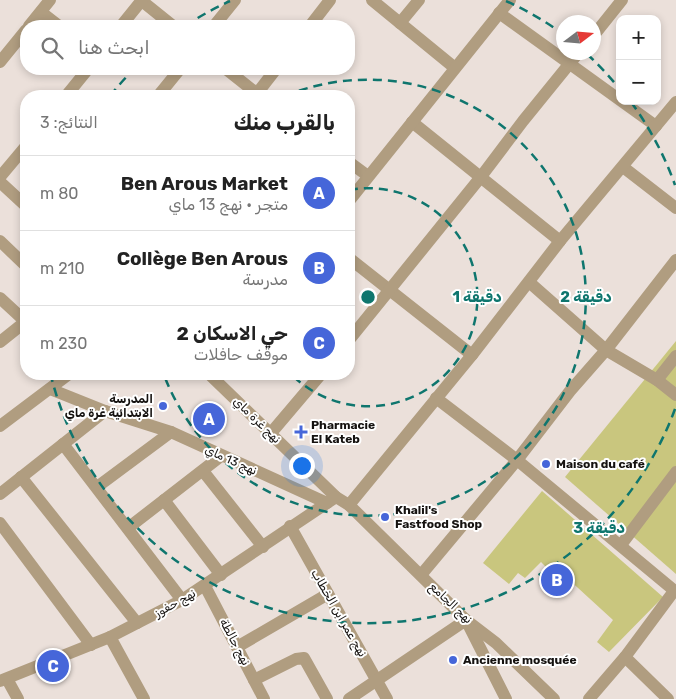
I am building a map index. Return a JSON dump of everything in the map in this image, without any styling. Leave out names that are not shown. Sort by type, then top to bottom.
[{"type":"street","points":[[34,20],[50,0]]},
{"type":"street","points":[[126,20],[142,0],[167,20]]},
{"type":"street","points":[[219,20],[235,0]]},
{"type":"street","points":[[315,20],[330,0]]},
{"type":"street","points":[[372,0],[455,68]]},
{"type":"street","points":[[400,23],[419,0]]},
{"type":"street","points":[[355,193],[510,0]]},
{"type":"street","points":[[601,26],[622,0]]},
{"type":"street","points":[[40,12],[51,20]]},
{"type":"street","points":[[499,13],[656,126]]},
{"type":"street","points":[[0,62],[20,37]]},
{"type":"street","points":[[355,333],[572,60]]},
{"type":"street","points":[[71,90],[83,75]]},
{"type":"street","points":[[163,90],[175,75]]},
{"type":"street","points":[[233,75],[251,90]]},
{"type":"street","points":[[261,90],[272,75]]},
{"type":"street","points":[[349,505],[472,355],[560,242],[676,102]]},
{"type":"street","points":[[412,122],[560,242]]},
{"type":"street","points":[[0,177],[20,153]]},
{"type":"street","points":[[355,166],[368,176]]},
{"type":"street","points":[[623,166],[676,208]]},
{"type":"street","points":[[0,182],[20,200]]},
{"type":"street","points":[[0,241],[20,260]]},
{"type":"street","points":[[421,575],[517,460],[676,260]]},
{"type":"street","points":[[355,263],[472,355]]},
{"type":"street","points":[[529,282],[606,350],[657,380],[676,395]]},
{"type":"street","points":[[2,304],[20,318]]},
{"type":"street","points":[[0,342],[20,327]]},
{"type":"street","points":[[657,380],[676,356]]},
{"type":"street","points":[[0,426],[61,380]]},
{"type":"street","name":"نهج غرة ماي","points":[[216,380],[271,433],[332,500],[349,505]]},
{"type":"street","points":[[271,433],[316,380]]},
{"type":"street","name":"نهج 13 ماي","points":[[50,389],[105,411],[170,432],[221,456],[332,500]]},
{"type":"street","points":[[436,398],[517,460],[675,592],[589,699]]},
{"type":"street","points":[[0,494],[105,411]]},
{"type":"street","points":[[97,487],[170,432]]},
{"type":"street","points":[[63,444],[182,600]]},
{"type":"street","points":[[128,528],[221,456]]},
{"type":"street","points":[[202,471],[263,546]]},
{"type":"street","points":[[621,545],[676,472]]},
{"type":"street","points":[[21,477],[137,623]]},
{"type":"street","points":[[164,500],[220,574]]},
{"type":"street","name":"نهج حفوز","points":[[4,680],[110,637],[182,600],[290,526],[332,500]]},
{"type":"street","name":"نهج الجامع","points":[[349,505],[466,620],[496,643],[554,699]]},
{"type":"street","points":[[0,522],[91,645]]},
{"type":"street","name":"نهج عمر ابن الخطاب","points":[[290,526],[387,699]]},
{"type":"street","name":"نهج جالطة","points":[[205,586],[264,699]]},
{"type":"street","points":[[237,647],[328,594]]},
{"type":"street","points":[[349,699],[466,620],[506,699]]},
{"type":"street","points":[[110,637],[144,699]]},
{"type":"street","points":[[624,656],[668,699]]},
{"type":"street","points":[[254,680],[296,659],[304,658],[327,699]]},
{"type":"street","points":[[4,680],[18,699]]},
{"type":"shaded area","points":[[676,341],[676,574],[565,477]]},
{"type":"shaded area","points":[[542,491],[663,597],[609,652],[597,642],[613,620],[554,566],[548,569],[541,562],[525,578],[518,573],[509,584],[483,563]]},
{"type":"place","name":"المدرسة الابتدائية غرة ماي","points":[[163,406]]},
{"type":"place","name":"Ben Arous Market","points":[[209,419]]},
{"type":"place","name":"Pharmacie El Kateb","points":[[301,432]]},
{"type":"place","name":"Maison du café","points":[[546,464]]},
{"type":"place","name":"Khalil's Fastfood Shop","points":[[385,517]]},
{"type":"place","name":"Collège Ben Arous","points":[[557,580]]},
{"type":"place","name":"Ancienne mosquée","points":[[453,660]]},
{"type":"place","name":"حي الاسكان 2","points":[[53,666]]}]
